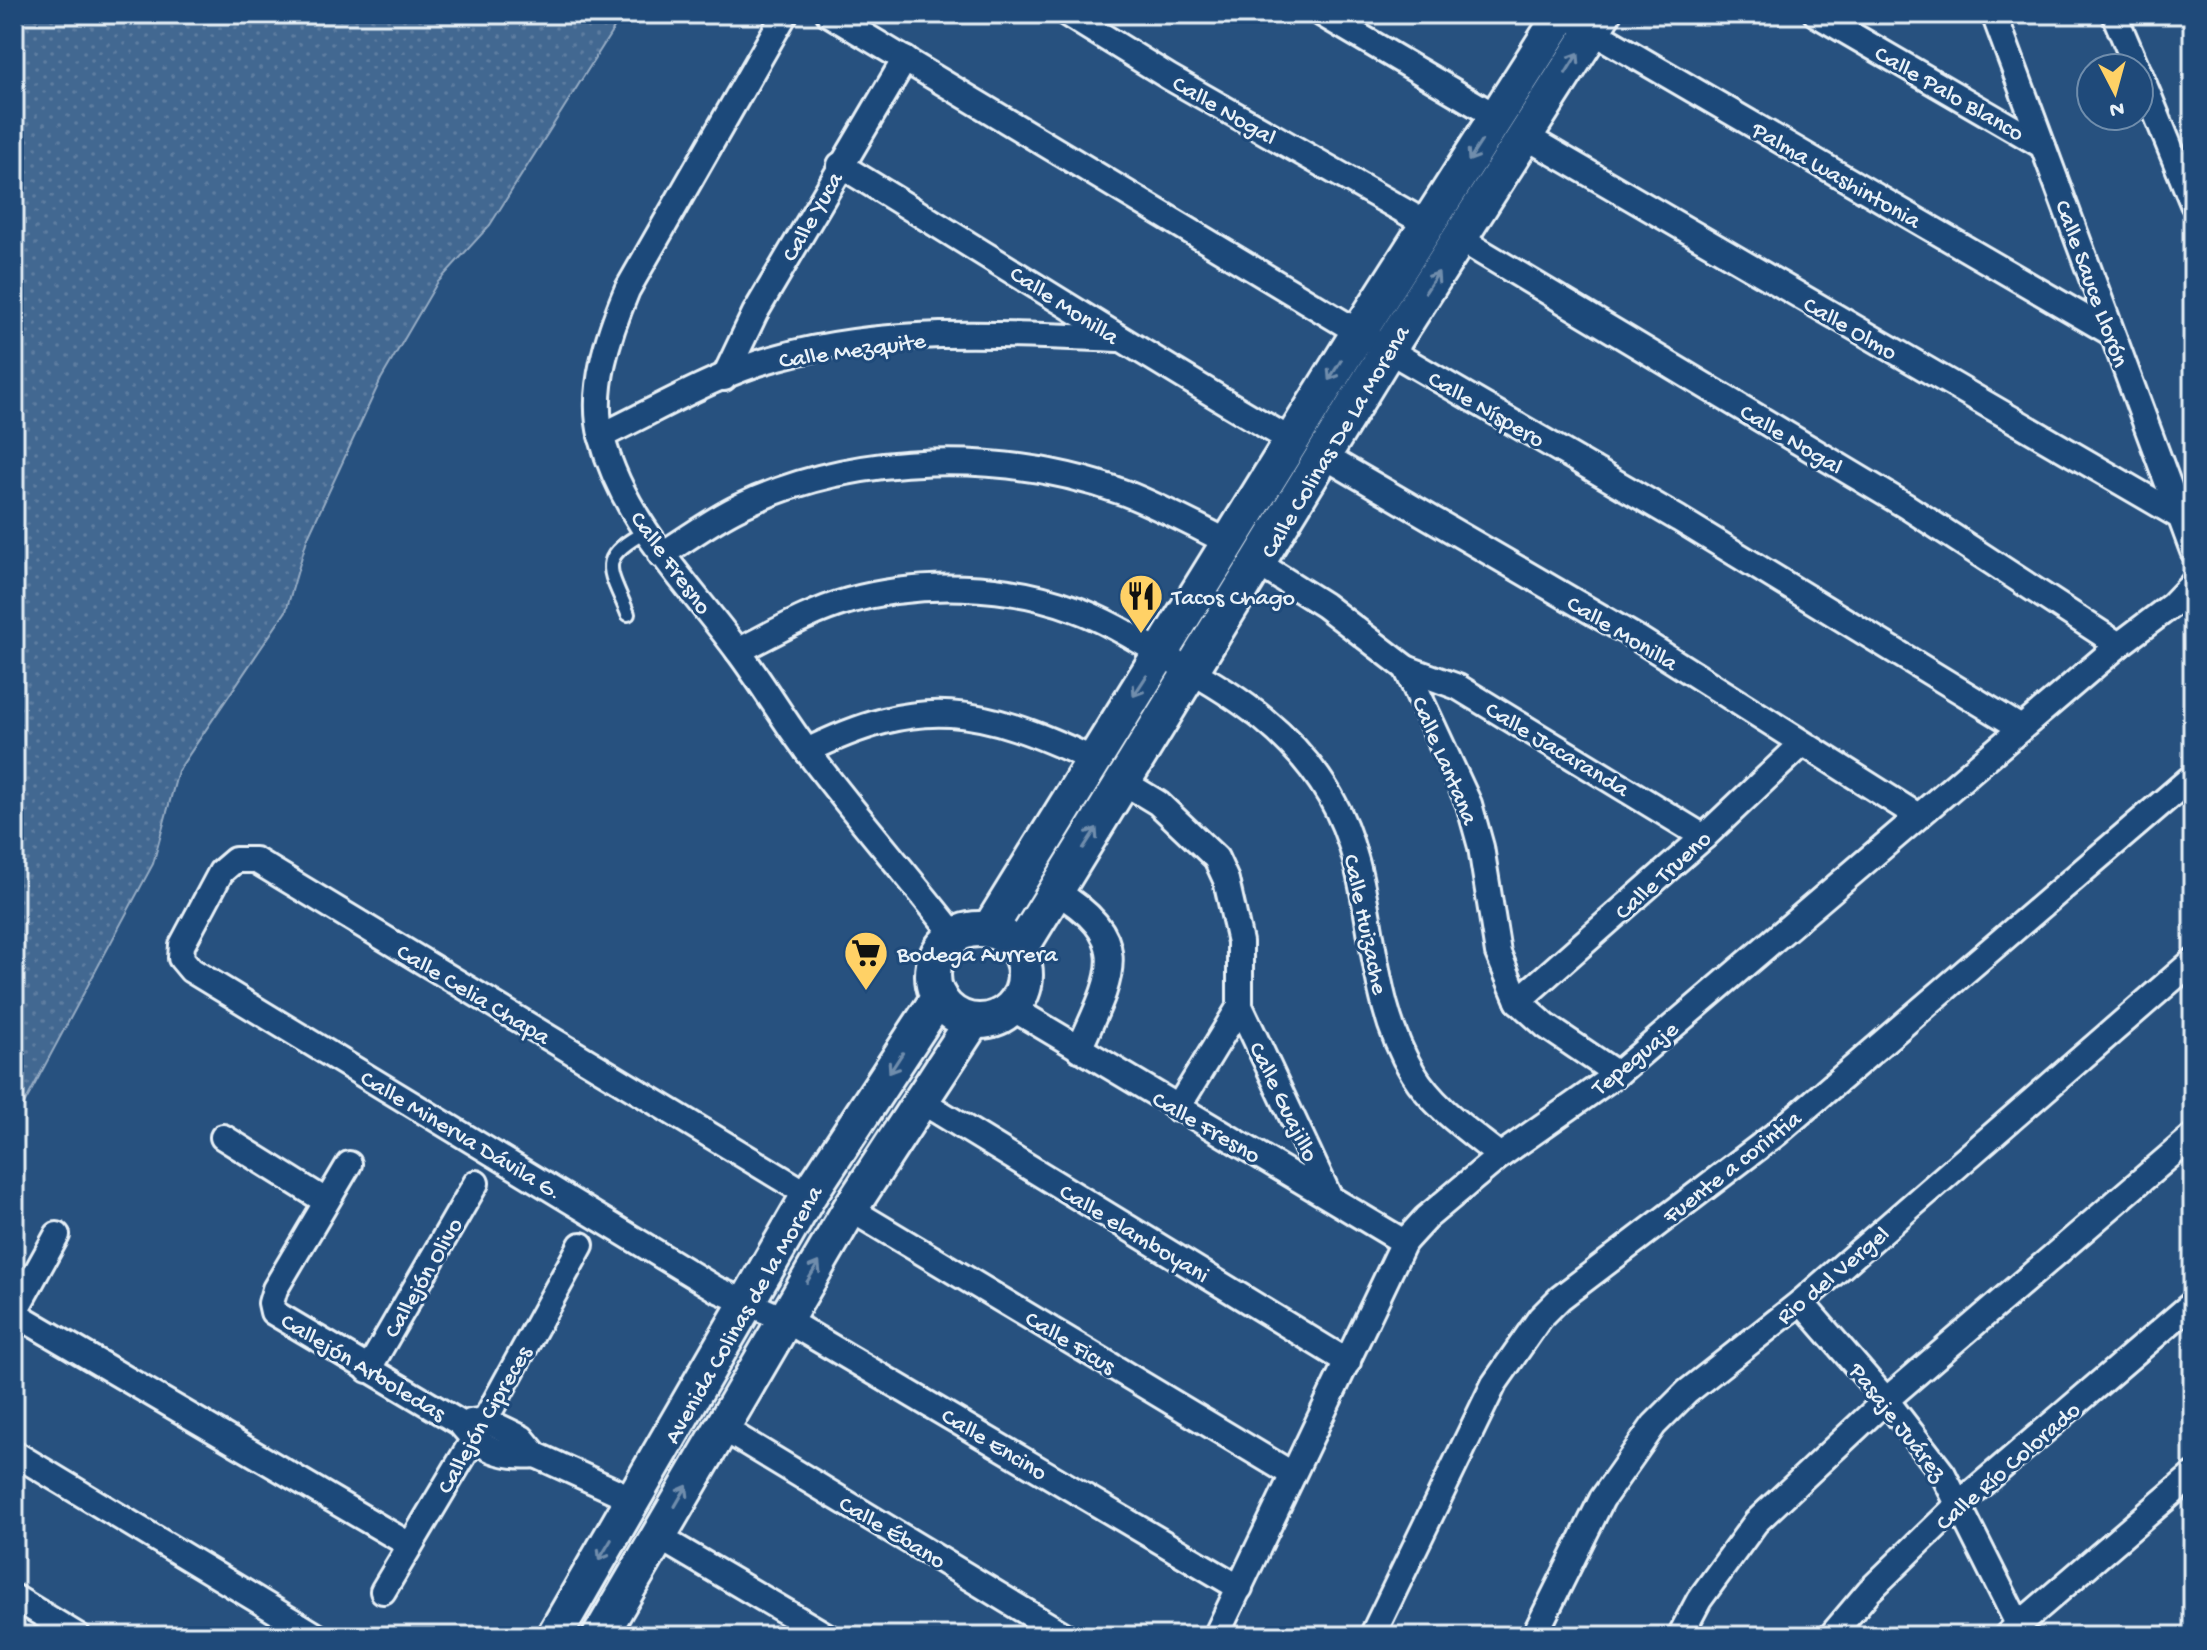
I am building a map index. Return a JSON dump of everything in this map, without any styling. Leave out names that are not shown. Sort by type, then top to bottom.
[{"type":"street","name":"Calle Fresno","points":[[785,14],[627,290],[612,325],[603,365],[601,436],[620,486],[661,555],[738,651],[807,751],[955,936]]},
{"type":"street","name":"Calle Níspero","points":[[829,14],[1388,350],[1679,519],[2021,728]]},
{"type":"street","name":"Calle Nogal","points":[[1067,14],[1169,77],[1427,224]]},
{"type":"street","points":[[1322,14],[1497,117]]},
{"type":"street","name":"Calle Palo Blanco","points":[[1816,14],[2043,146]]},
{"type":"street","name":"Calle Sauce Llorón","points":[[1994,14],[2193,551]]},
{"type":"street","points":[[2114,14],[2130,52]]},
{"type":"street","name":"Calle Colinas De La Morena","points":[[989,930],[1092,759],[1161,654],[1427,224],[1497,117],[1580,18]]},
{"type":"street","name":"Calle Colinas De La Morena","points":[[1019,951],[1125,783],[1388,350],[1525,136],[1580,18]]},
{"type":"street","name":"Palma washintonia","points":[[1580,18],[2111,333]]},
{"type":"street","name":"Calle Yuca","points":[[724,378],[755,313],[905,59]]},
{"type":"street","points":[[2155,104],[2187,168],[2193,204]]},
{"type":"street","name":"Calle Olmo","points":[[1525,136],[2179,516]]},
{"type":"street","name":"Calle Monilla","points":[[840,165],[1063,300],[1118,339],[1292,441]]},
{"type":"street","name":"Calle Nogal","points":[[1460,239],[1906,506],[2119,645]]},
{"type":"street","name":"Calle Mezquite","points":[[601,436],[724,378],[778,357],[895,338],[1027,335],[1118,339]]},
{"type":"street","name":"Calle Monilla","points":[[1324,456],[1637,638],[1918,816]]},
{"type":"street","points":[[661,555],[739,507],[778,492],[833,476],[889,466],[953,462],[1011,467],[1098,485],[1154,506],[1230,543]]},
{"type":"street","name":"Calle Lantana","points":[[1259,564],[1324,605],[1406,668],[1469,804],[1484,863],[1498,953],[1518,1001],[1546,1026],[1617,1074]]},
{"type":"street","name":"Tepeguaje","points":[[1216,1636],[1404,1242],[1426,1218],[1500,1156],[1617,1074],[2119,645],[2172,605],[2193,583]]},
{"type":"street","name":"Calle Huizache","points":[[738,651],[804,617],[849,601],[945,588],[991,590],[1075,609],[1192,671],[1265,718],[1296,749],[1330,797],[1362,884],[1380,994],[1392,1035],[1414,1075],[1441,1109],[1500,1156]]},
{"type":"street","name":"Calle Jacaranda","points":[[1406,668],[1458,687],[1704,837]]},
{"type":"street","points":[[807,751],[871,723],[907,716],[954,714],[994,719],[1031,731],[1092,759]]},
{"type":"street","name":"Calle Trueno","points":[[1518,1001],[1704,837],[1802,744]]},
{"type":"street","name":"Fuente a corintia","points":[[1372,1636],[1494,1384],[1540,1318],[1560,1298],[1776,1134],[2193,776]]},
{"type":"street","name":"Calle Guajillo","points":[[1125,783],[1158,803],[1216,858],[1226,880],[1240,942],[1240,1006],[1329,1196]]},
{"type":"street","name":"Calle Celia Chapa","points":[[181,958],[182,945],[221,872],[235,860],[255,860],[809,1195]]},
{"type":"street","points":[[1055,891],[1085,909],[1105,933],[1108,946],[1107,988],[1079,1049]]},
{"type":"street","points":[[989,930],[1001,934],[1019,951],[1026,975],[1019,998],[1012,1008],[987,1020],[973,1021],[959,1017],[939,997],[933,970],[944,945],[955,936],[966,931],[989,930]]},
{"type":"street","name":"Calle Minerva Dávila G.","points":[[181,958],[191,970],[716,1289],[748,1302]]},
{"type":"street","name":"Rio del Vergel","points":[[1534,1636],[1596,1510],[1636,1447],[1687,1392],[1801,1302],[2193,961]]},
{"type":"street","name":"Avenida Colinas de la Morena","points":[[567,1631],[635,1500],[809,1195],[939,997]]},
{"type":"street","name":"Calle Guajillo","points":[[1177,1109],[1240,1006]]},
{"type":"street","name":"Calle Fresno","points":[[1012,1008],[1404,1242]]},
{"type":"street","name":"Avenida Colinas de la Morena","points":[[600,1636],[850,1209],[973,1021]]},
{"type":"street","name":"Calle elamboyani","points":[[921,1101],[1348,1362]]},
{"type":"street","points":[[1680,1636],[1699,1600],[1756,1522],[1886,1400],[2193,1136]]},
{"type":"street","points":[[223,1137],[324,1200],[349,1164]]},
{"type":"street","name":"Callejón Olivo","points":[[368,1370],[476,1183]]},
{"type":"street","name":"Callejón Arboledas","points":[[324,1200],[275,1289],[271,1308],[286,1322],[473,1428],[522,1438],[536,1455],[635,1500]]},
{"type":"street","name":"Calle Ficus","points":[[850,1209],[1292,1474]]},
{"type":"street","points":[[57,1235],[14,1313],[408,1544]]},
{"type":"street","name":"Callejón Cipreces","points":[[383,1591],[473,1428],[581,1245]]},
{"type":"street","name":"Calle Encino","points":[[748,1302],[784,1319],[1240,1588]]},
{"type":"street","name":"Pasaje Juárez","points":[[1801,1302],[1886,1400],[1943,1474],[1960,1503],[2016,1632]]},
{"type":"street","name":"Calle Río Colorado","points":[[1831,1636],[1869,1591],[1960,1503],[2193,1303]]},
{"type":"street","name":"Calle Ébano","points":[[721,1427],[1066,1636]]},
{"type":"street","points":[[14,1453],[317,1636]]},
{"type":"street","points":[[2016,1632],[2193,1475]]},
{"type":"street","points":[[657,1536],[827,1636]]},
{"type":"street","points":[[14,1597],[78,1636]]},
{"type":"lane","points":[[628,614],[614,580],[612,555],[617,548],[645,532]]},
{"type":"shaded area","points":[[14,14],[623,14],[490,225],[437,283],[381,379],[307,539],[286,611],[178,771],[153,864],[14,1123]]},
{"type":"place","name":"Tacos Chago","points":[[1141,635]]},
{"type":"place","name":"Bodega Aurrera","points":[[866,992]]}]
